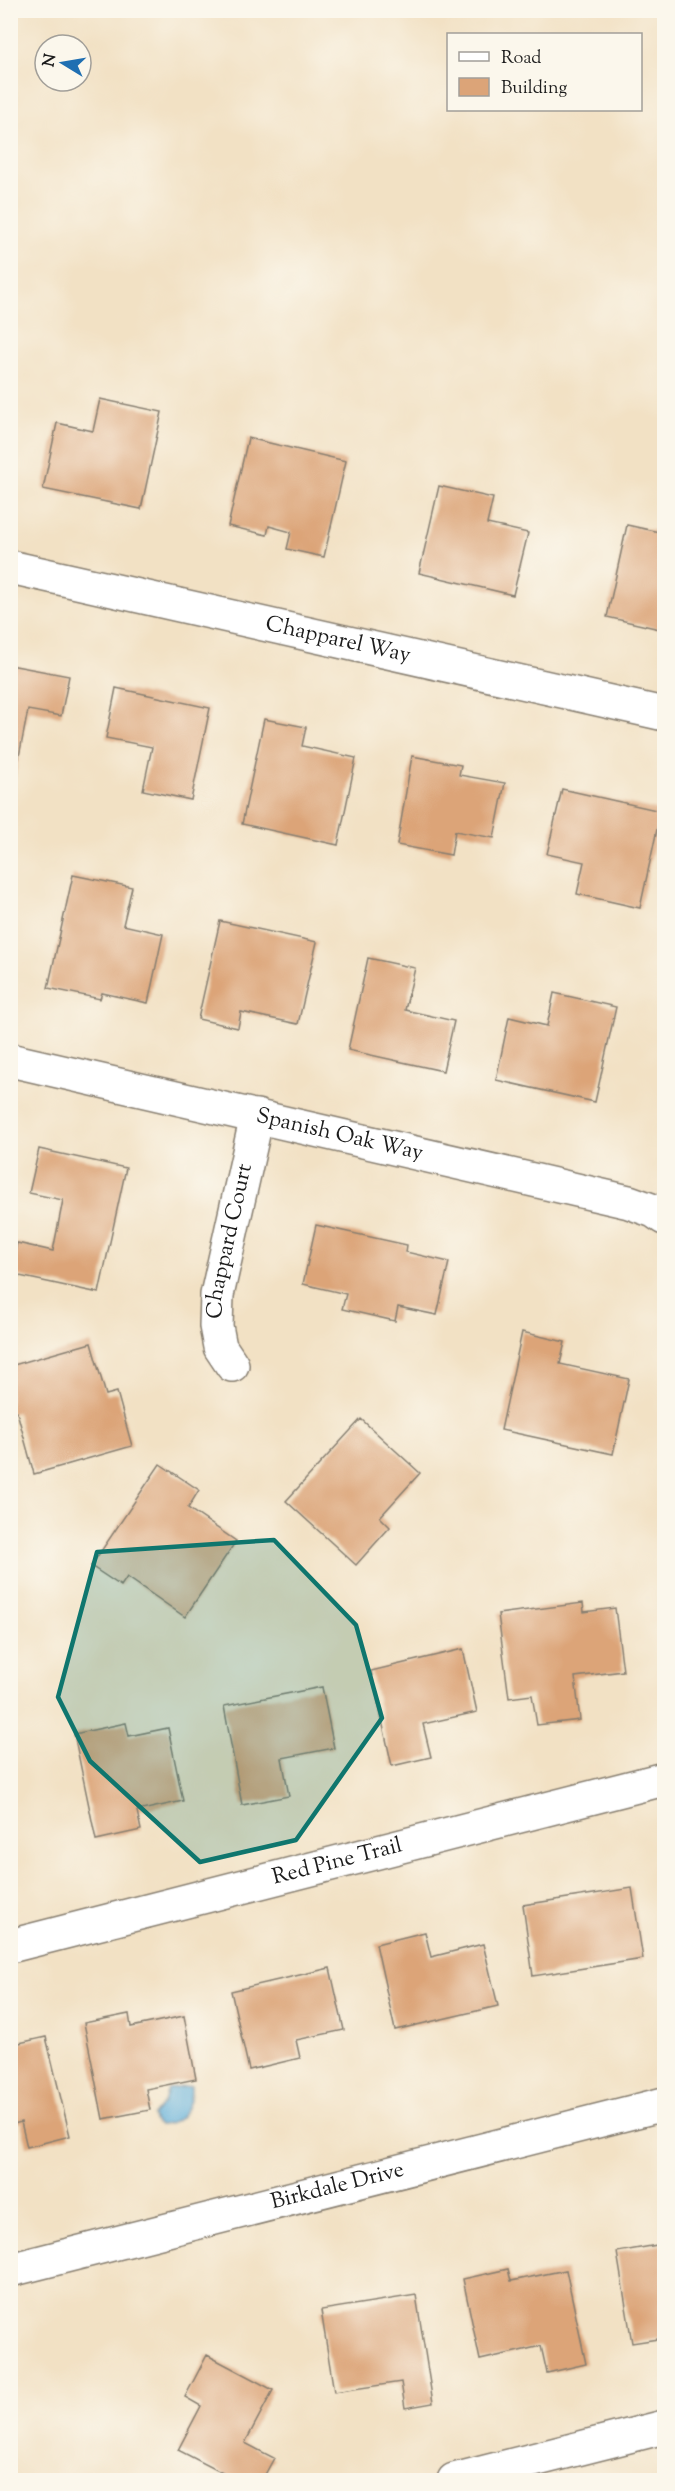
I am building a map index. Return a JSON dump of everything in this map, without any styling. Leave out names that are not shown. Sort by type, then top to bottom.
[{"type":"street","name":"Chapparel Way","points":[[10,567],[664,714]]},
{"type":"street","name":"Spanish Oak Way","points":[[10,1060],[629,1202],[654,1211],[664,1218]]},
{"type":"street","name":"Chappard Court","points":[[232,1365],[220,1347],[216,1326],[217,1295],[257,1116]]},
{"type":"street","name":"Red Pine Trail","points":[[10,1946],[664,1779]]},
{"type":"street","name":"Birkdale Drive","points":[[10,2270],[664,2104]]},
{"type":"street","points":[[454,2481],[664,2427]]},
{"type":"highlighted area","points":[[274,1540],[356,1625],[382,1718],[296,1840],[200,1862],[90,1761],[58,1697],[97,1552]]},
{"type":"water","points":[[191,2086],[190,2101],[184,2113],[173,2122],[158,2125],[153,2115],[164,2103],[168,2089]]},
{"type":"building","points":[[100,399],[162,412],[141,509],[43,489],[57,423],[93,431]]},
{"type":"building","points":[[248,438],[346,461],[324,557],[287,549],[291,532],[269,526],[267,535],[228,526]]},
{"type":"building","points":[[439,486],[493,498],[487,524],[528,533],[513,595],[419,573]]},
{"type":"building","points":[[627,525],[664,533],[664,630],[607,617]]},
{"type":"building","points":[[10,665],[69,676],[61,716],[28,710],[15,777],[10,776]]},
{"type":"building","points":[[116,688],[210,708],[191,800],[143,790],[152,747],[106,738]]},
{"type":"building","points":[[264,719],[306,727],[302,746],[356,758],[338,845],[242,824]]},
{"type":"building","points":[[412,756],[461,765],[459,775],[505,783],[494,838],[455,831],[451,855],[397,845]]},
{"type":"building","points":[[562,789],[661,811],[640,908],[577,894],[584,862],[547,854]]},
{"type":"building","points":[[73,875],[132,887],[123,925],[163,934],[148,1003],[102,993],[100,999],[48,988]]},
{"type":"building","points":[[220,921],[317,942],[298,1024],[241,1012],[238,1028],[198,1019]]},
{"type":"building","points":[[368,958],[415,968],[405,1010],[454,1021],[443,1071],[348,1050]]},
{"type":"building","points":[[554,993],[616,1007],[595,1102],[496,1080],[509,1017],[547,1026]]},
{"type":"building","points":[[39,1149],[126,1168],[99,1293],[10,1274],[17,1243],[53,1251],[63,1200],[29,1193]]},
{"type":"building","points":[[316,1225],[407,1245],[406,1252],[449,1262],[437,1315],[398,1307],[395,1321],[342,1309],[346,1294],[303,1284]]},
{"type":"building","points":[[522,1332],[565,1342],[560,1364],[629,1379],[613,1454],[501,1430]]},
{"type":"building","points":[[91,1343],[106,1395],[117,1392],[132,1446],[34,1474],[17,1412],[10,1414],[10,1366]]},
{"type":"building","points":[[361,1419],[420,1473],[380,1517],[390,1527],[356,1565],[286,1501]]},
{"type":"building","points":[[160,1464],[199,1490],[188,1508],[236,1541],[185,1617],[127,1577],[121,1586],[91,1566]]},
{"type":"building","points":[[583,1603],[584,1612],[615,1608],[623,1671],[575,1677],[580,1720],[537,1725],[532,1695],[509,1698],[498,1614]]},
{"type":"building","points":[[463,1649],[477,1712],[423,1724],[431,1757],[392,1766],[371,1671]]},
{"type":"building","points":[[322,1687],[334,1748],[282,1758],[289,1796],[242,1805],[224,1706]]},
{"type":"building","points":[[126,1723],[129,1736],[168,1728],[183,1801],[137,1811],[141,1830],[96,1840],[74,1734]]},
{"type":"building","points":[[632,1888],[643,1959],[533,1976],[523,1905]]},
{"type":"building","points":[[425,1932],[431,1957],[483,1944],[498,2006],[395,2030],[376,1944]]},
{"type":"building","points":[[330,1968],[344,2030],[296,2040],[300,2058],[249,2070],[231,1991]]},
{"type":"building","points":[[129,2014],[131,2027],[184,2016],[196,2079],[146,2089],[150,2110],[103,2119],[84,2023]]},
{"type":"building","points":[[46,2037],[70,2136],[27,2147],[21,2122],[10,2125],[10,2045]]},
{"type":"building","points":[[663,2244],[664,2338],[632,2343],[617,2252]]},
{"type":"building","points":[[508,2269],[511,2281],[566,2270],[586,2364],[547,2373],[541,2346],[480,2360],[463,2279]]},
{"type":"building","points":[[416,2295],[433,2403],[405,2408],[401,2382],[334,2392],[321,2310]]},
{"type":"building","points":[[207,2355],[273,2390],[245,2443],[274,2458],[262,2480],[236,2480],[178,2450],[201,2406],[185,2397]]}]
